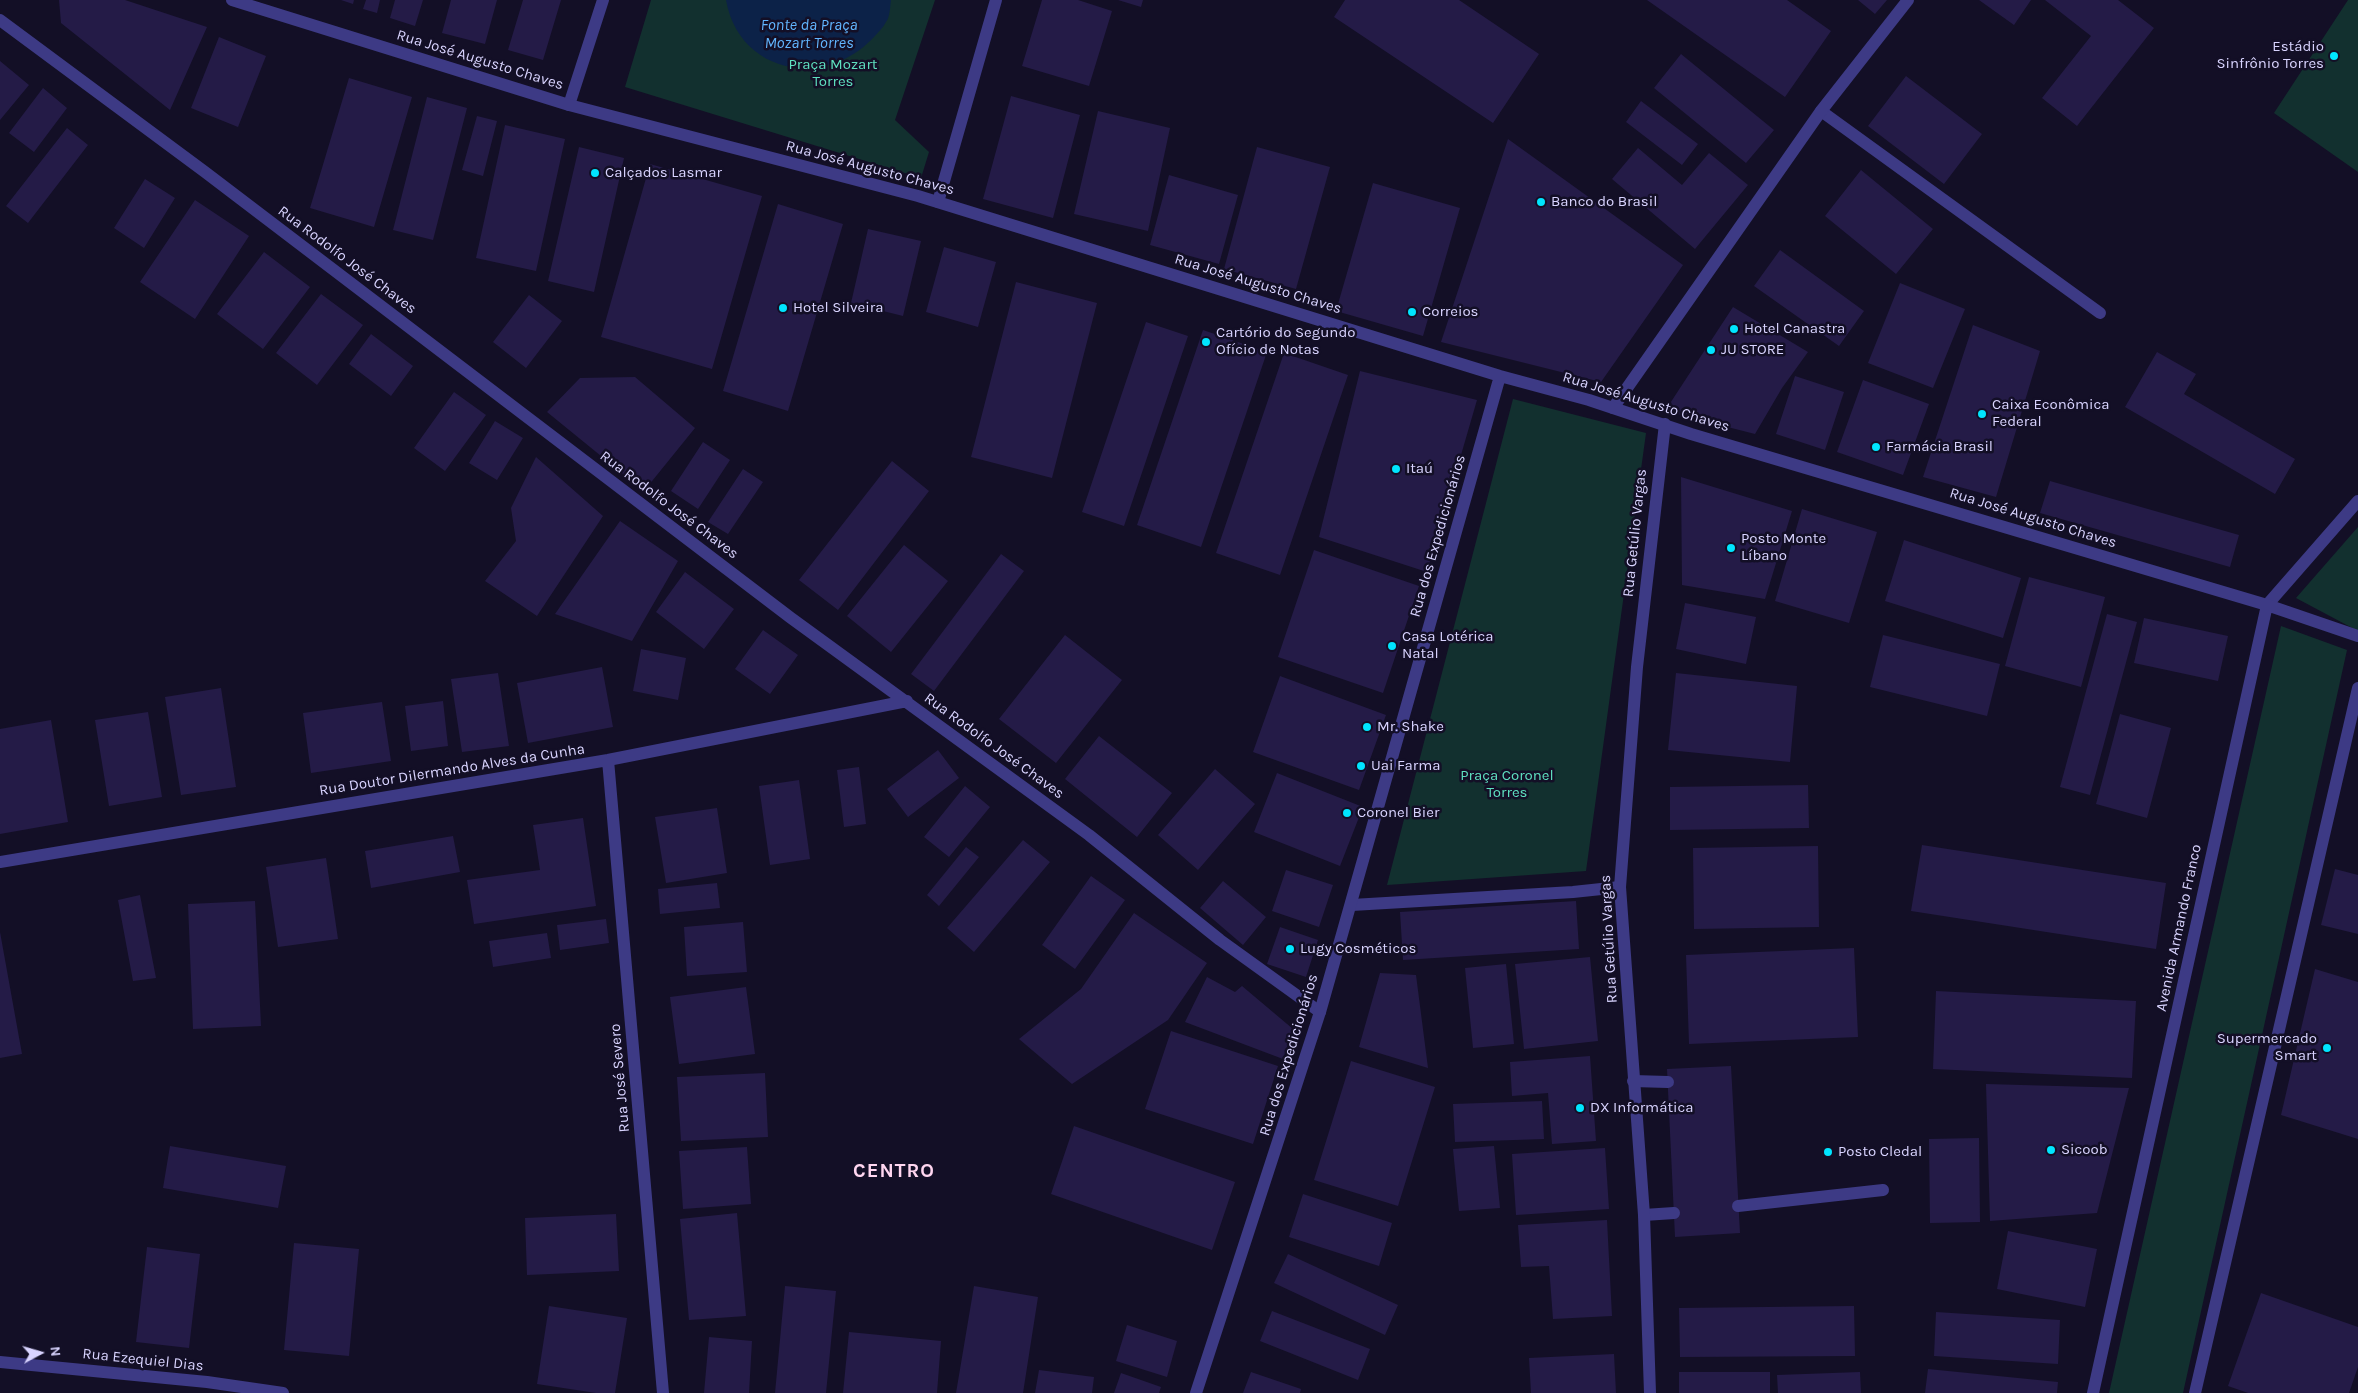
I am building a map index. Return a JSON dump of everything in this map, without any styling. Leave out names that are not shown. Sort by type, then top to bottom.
[{"type":"street","name":"Rua José Augusto Chaves","points":[[232,0],[569,105],[938,202],[1500,376],[1665,424],[1691,434],[2267,605],[2358,636]]},
{"type":"street","points":[[569,105],[603,0]]},
{"type":"street","points":[[938,202],[996,0]]},
{"type":"street","points":[[1613,408],[1821,111],[1908,0]]},
{"type":"street","name":"Rua Rodolfo José Chaves","points":[[0,20],[205,172],[791,618],[1088,835],[1220,940],[1320,1012]]},
{"type":"street","points":[[1821,111],[2100,313]]},
{"type":"street","name":"Rua dos Expedicionários","points":[[1196,1393],[1320,1012],[1352,905],[1500,376]]},
{"type":"street","name":"Rua Getúlio Vargas","points":[[1650,1393],[1644,1215],[1620,887],[1637,667],[1665,424]]},
{"type":"street","name":"Avenida Armando Franco","points":[[2093,1393],[2267,605],[2358,501]]},
{"type":"street","points":[[2195,1393],[2358,688]]},
{"type":"street","name":"Rua Doutor Dilermando Alves da Cunha","points":[[0,862],[608,760],[907,702]]},
{"type":"street","name":"Rua José Severo","points":[[608,760],[663,1393]]},
{"type":"street","points":[[1352,905],[1573,892],[1620,887]]},
{"type":"street","points":[[1633,1081],[1668,1082]]},
{"type":"street","points":[[1738,1206],[1883,1190]]},
{"type":"street","points":[[1644,1215],[1674,1212]]},
{"type":"street","name":"Rua Ezequiel Dias","points":[[0,1362],[207,1382],[283,1393]]},
{"type":"green space","name":"Praça Mozart Torres","points":[[651,0],[935,0],[895,120],[929,152],[921,178],[625,87]]},
{"type":"green space","name":"Estádio Sinfrônio Torres","points":[[2348,0],[2358,0],[2358,172],[2274,113]]},
{"type":"green space","name":"Praça Coronel Torres","points":[[1513,399],[1646,433],[1586,871],[1387,885]]},
{"type":"green space","points":[[2358,527],[2358,631],[2296,598]]},
{"type":"green space","points":[[2281,626],[2347,650],[2183,1393],[2109,1393]]},
{"type":"water","name":"Fonte da Praça Mozart Torres","points":[[726,0],[891,0],[890,12],[883,26],[874,37],[854,54],[832,64],[809,68],[786,66],[766,58],[748,44],[734,25]]},
{"type":"building","points":[[59,0],[125,0],[207,27],[170,110],[61,23]]},
{"type":"building","points":[[341,0],[354,0],[353,4]]},
{"type":"building","points":[[366,0],[380,0],[377,13],[363,9]]},
{"type":"building","points":[[395,0],[423,0],[415,26],[390,18]]},
{"type":"building","points":[[451,0],[497,0],[485,44],[442,33]]},
{"type":"building","points":[[523,0],[561,0],[543,60],[508,50]]},
{"type":"building","points":[[1042,0],[1078,0],[1112,11],[1089,86],[1022,66]]},
{"type":"building","points":[[1118,0],[1143,0],[1141,7]]},
{"type":"building","points":[[1345,0],[1459,0],[1539,54],[1493,123],[1334,17]]},
{"type":"building","points":[[1647,0],[1787,0],[1831,31],[1785,97]]},
{"type":"building","points":[[1858,0],[1887,0],[1875,14]]},
{"type":"building","points":[[1979,0],[2031,0],[2014,25]]},
{"type":"building","points":[[2045,0],[2118,0],[2154,28],[2077,126],[2042,98],[2091,36]]},
{"type":"building","points":[[219,37],[266,56],[238,127],[191,108]]},
{"type":"building","points":[[1681,54],[1774,130],[1746,163],[1654,88]]},
{"type":"building","points":[[0,61],[29,85],[0,120]]},
{"type":"building","points":[[1906,76],[1982,134],[1944,184],[1868,126]]},
{"type":"building","points":[[349,78],[412,97],[374,227],[310,208]]},
{"type":"building","points":[[43,88],[67,108],[34,152],[9,133]]},
{"type":"building","points":[[1011,96],[1080,115],[1053,218],[983,199]]},
{"type":"building","points":[[427,97],[467,108],[433,240],[393,230]]},
{"type":"building","points":[[1641,101],[1698,144],[1682,165],[1626,122]]},
{"type":"building","points":[[1098,111],[1170,128],[1148,231],[1074,214]]},
{"type":"building","points":[[477,116],[497,121],[483,176],[462,170]]},
{"type":"building","points":[[505,125],[565,139],[536,271],[476,258]]},
{"type":"building","points":[[67,128],[88,145],[28,223],[6,206]]},
{"type":"building","name":"Banco do Brasil","points":[[1508,139],[1683,265],[1601,382],[1441,342]]},
{"type":"building","points":[[579,147],[624,158],[594,292],[548,281]]},
{"type":"building","points":[[1257,147],[1330,167],[1296,289],[1224,269]]},
{"type":"building","points":[[1638,148],[1682,185],[1709,153],[1748,185],[1695,249],[1612,179]]},
{"type":"building","points":[[650,164],[762,196],[712,369],[601,337]]},
{"type":"building","points":[[1861,170],[1933,229],[1896,274],[1825,216]]},
{"type":"building","points":[[1169,175],[1238,195],[1219,264],[1150,245]]},
{"type":"building","points":[[145,179],[175,198],[144,248],[114,228]]},
{"type":"building","points":[[1373,183],[1460,208],[1423,336],[1336,311]]},
{"type":"building","points":[[195,200],[249,236],[195,319],[140,282]]},
{"type":"building","name":"Hotel Silveira","points":[[778,204],[843,224],[788,411],[723,391]]},
{"type":"building","points":[[868,229],[921,241],[903,316],[851,303]]},
{"type":"building","points":[[944,247],[996,262],[978,327],[926,312]]},
{"type":"building","points":[[1780,250],[1864,311],[1839,346],[1754,286]]},
{"type":"building","points":[[264,252],[310,287],[263,349],[217,314]]},
{"type":"building","points":[[1016,282],[1097,303],[1052,478],[971,457]]},
{"type":"building","points":[[1900,283],[1965,309],[1933,388],[1868,363]]},
{"type":"building","points":[[321,294],[363,325],[317,385],[276,353]]},
{"type":"building","points":[[529,295],[562,321],[526,368],[493,342]]},
{"type":"building","points":[[1733,307],[1808,352],[1782,388],[1755,434],[1665,411]]},
{"type":"building","points":[[1146,322],[1188,336],[1124,526],[1082,512]]},
{"type":"building","name":"Caixa Econômica Federal","points":[[1973,325],[2040,351],[1996,497],[1923,477]]},
{"type":"building","points":[[1203,330],[1267,352],[1201,547],[1137,525]]},
{"type":"building","points":[[371,334],[413,366],[391,396],[349,364]]},
{"type":"building","points":[[2157,352],[2196,374],[2184,394],[2295,459],[2275,494],[2125,407]]},
{"type":"building","points":[[1284,353],[1348,375],[1280,575],[1216,553]]},
{"type":"building","name":"Itaú","points":[[1360,371],[1477,400],[1427,572],[1319,537]]},
{"type":"building","points":[[1795,376],[1844,392],[1825,450],[1776,434]]},
{"type":"building","points":[[635,377],[695,428],[644,491],[547,412],[580,378]]},
{"type":"building","points":[[1863,380],[1929,404],[1903,475],[1837,452]]},
{"type":"building","points":[[454,392],[486,415],[445,471],[414,448]]},
{"type":"building","points":[[495,421],[523,438],[497,480],[469,463]]},
{"type":"building","points":[[703,442],[730,460],[698,509],[671,491]]},
{"type":"building","points":[[536,457],[603,516],[537,616],[485,581],[516,541],[511,508]]},
{"type":"building","points":[[892,461],[929,491],[838,610],[799,580]]},
{"type":"building","points":[[743,469],[763,482],[728,534],[708,522]]},
{"type":"building","name":"Posto Monte Líbano","points":[[1681,477],[1792,511],[1765,599],[1682,585]]},
{"type":"building","points":[[2050,481],[2239,535],[2230,567],[2040,513]]},
{"type":"building","points":[[1802,509],[1877,532],[1849,623],[1775,601]]},
{"type":"building","points":[[620,521],[678,561],[632,641],[555,614]]},
{"type":"building","points":[[1904,540],[2021,578],[2003,638],[1885,601]]},
{"type":"building","points":[[904,545],[948,581],[891,652],[847,616]]},
{"type":"building","points":[[1314,550],[1419,586],[1383,693],[1278,657]]},
{"type":"building","points":[[1001,554],[1024,571],[934,691],[911,674]]},
{"type":"building","points":[[685,572],[734,609],[704,649],[656,612]]},
{"type":"building","points":[[2029,577],[2105,597],[2081,687],[2005,666]]},
{"type":"building","points":[[1685,603],[1756,617],[1746,664],[1676,649]]},
{"type":"building","points":[[2107,614],[2137,622],[2090,795],[2060,787]]},
{"type":"building","points":[[2144,618],[2228,636],[2218,681],[2134,663]]},
{"type":"building","points":[[763,630],[798,655],[770,694],[735,669]]},
{"type":"building","points":[[1065,635],[1122,680],[1056,763],[999,719]]},
{"type":"building","points":[[1883,635],[2000,664],[1987,716],[1870,687]]},
{"type":"building","points":[[641,649],[686,658],[678,700],[633,691]]},
{"type":"building","points":[[602,667],[613,727],[528,743],[517,683]]},
{"type":"building","points":[[498,673],[509,746],[462,752],[451,679]]},
{"type":"building","points":[[1676,673],[1797,686],[1790,762],[1668,750]]},
{"type":"building","points":[[1280,676],[1386,715],[1359,790],[1253,752]]},
{"type":"building","points":[[221,688],[236,787],[181,795],[165,697]]},
{"type":"building","points":[[443,701],[448,746],[411,751],[405,706]]},
{"type":"building","points":[[382,702],[391,761],[311,773],[303,713]]},
{"type":"building","points":[[148,712],[162,797],[109,806],[95,720]]},
{"type":"building","points":[[2120,714],[2171,728],[2147,818],[2096,804]]},
{"type":"building","points":[[51,720],[68,822],[0,834],[0,729]]},
{"type":"building","points":[[1099,736],[1172,793],[1137,837],[1065,779]]},
{"type":"building","points":[[938,750],[959,778],[908,817],[887,789]]},
{"type":"building","points":[[859,767],[866,824],[844,827],[837,770]]},
{"type":"building","points":[[1215,769],[1255,804],[1198,870],[1158,835]]},
{"type":"building","points":[[1277,773],[1363,807],[1340,866],[1254,832]]},
{"type":"building","points":[[799,780],[810,859],[770,865],[759,786]]},
{"type":"building","points":[[1808,785],[1809,828],[1670,830],[1670,787]]},
{"type":"building","points":[[965,786],[990,807],[949,857],[924,837]]},
{"type":"building","points":[[717,808],[727,873],[666,883],[655,817]]},
{"type":"building","points":[[583,818],[596,906],[474,924],[467,880],[540,870],[533,825]]},
{"type":"building","points":[[453,836],[460,872],[371,888],[365,851]]},
{"type":"building","points":[[1023,840],[1050,862],[974,952],[947,928]]},
{"type":"building","points":[[1922,845],[2166,883],[2156,949],[1911,911]]},
{"type":"building","points":[[1818,846],[1819,927],[1694,929],[1693,848]]},
{"type":"building","points":[[966,847],[979,857],[939,906],[927,895]]},
{"type":"building","points":[[326,858],[338,939],[278,947],[266,867]]},
{"type":"building","points":[[2335,869],[2358,875],[2358,934],[2321,925]]},
{"type":"building","points":[[1286,870],[1333,885],[1319,927],[1272,911]]},
{"type":"building","points":[[1091,876],[1125,900],[1075,969],[1042,945]]},
{"type":"building","points":[[1223,881],[1266,917],[1243,945],[1200,908]]},
{"type":"building","points":[[717,883],[720,908],[660,914],[658,889]]},
{"type":"building","points":[[140,895],[156,978],[133,981],[118,900]]},
{"type":"building","points":[[255,901],[261,1026],[193,1029],[188,904]]},
{"type":"building","points":[[1576,901],[1579,949],[1403,960],[1400,912]]},
{"type":"building","points":[[1134,913],[1207,963],[1168,1020],[1072,1084],[1019,1039],[1081,989]]},
{"type":"building","points":[[606,919],[609,943],[560,950],[557,925]]},
{"type":"building","points":[[743,922],[747,972],[687,976],[684,927]]},
{"type":"building","points":[[1280,927],[1318,940],[1306,977],[1267,964]]},
{"type":"building","points":[[0,932],[22,1054],[0,1058]]},
{"type":"building","points":[[547,933],[551,958],[493,967],[489,941]]},
{"type":"building","points":[[1854,948],[1858,1037],[1689,1044],[1686,955]]},
{"type":"building","points":[[1590,957],[1598,1041],[1524,1049],[1515,964]]},
{"type":"building","points":[[1506,964],[1514,1044],[1473,1048],[1465,968]]},
{"type":"building","name":"Supermercado Smart","points":[[2315,969],[2358,982],[2358,1139],[2281,1115]]},
{"type":"building","points":[[1380,973],[1416,975],[1428,1068],[1359,1047]]},
{"type":"building","points":[[1207,977],[1235,992],[1242,986],[1293,1029],[1283,1059],[1185,1022]]},
{"type":"building","points":[[746,987],[755,1054],[679,1064],[670,997]]},
{"type":"building","points":[[1936,991],[2136,1001],[2132,1078],[1933,1069]]},
{"type":"building","points":[[1171,1031],[1278,1066],[1253,1144],[1145,1109]]},
{"type":"building","points":[[1590,1056],[1596,1141],[1552,1144],[1548,1093],[1512,1096],[1510,1062]]},
{"type":"building","points":[[1351,1061],[1435,1087],[1398,1206],[1314,1180]]},
{"type":"building","points":[[1731,1066],[1740,1233],[1675,1237],[1667,1069]]},
{"type":"building","points":[[765,1073],[768,1137],[681,1141],[677,1077]]},
{"type":"building","name":"Sicoob","points":[[1986,1084],[2129,1088],[2097,1213],[1990,1221]]},
{"type":"building","points":[[1542,1101],[1544,1139],[1455,1142],[1453,1104]]},
{"type":"building","points":[[1074,1126],[1235,1182],[1212,1250],[1051,1194]]},
{"type":"building","points":[[1979,1138],[1980,1222],[1930,1223],[1929,1139]]},
{"type":"building","points":[[170,1146],[286,1166],[278,1208],[163,1188]]},
{"type":"building","points":[[1494,1146],[1500,1208],[1459,1211],[1453,1149]]},
{"type":"building","points":[[747,1147],[751,1204],[683,1209],[679,1151]]},
{"type":"building","points":[[1605,1148],[1609,1209],[1516,1215],[1512,1154]]},
{"type":"building","points":[[1303,1194],[1392,1223],[1379,1266],[1289,1237]]},
{"type":"building","points":[[737,1213],[746,1316],[689,1320],[680,1219]]},
{"type":"building","points":[[616,1214],[619,1271],[527,1275],[525,1218]]},
{"type":"building","points":[[1607,1220],[1612,1316],[1553,1319],[1549,1266],[1521,1267],[1518,1225]]},
{"type":"building","points":[[2008,1231],[2097,1249],[2085,1307],[1997,1289]]},
{"type":"building","points":[[294,1243],[359,1249],[349,1356],[284,1350]]},
{"type":"building","points":[[147,1247],[200,1254],[189,1348],[136,1342]]},
{"type":"building","points":[[1288,1254],[1398,1305],[1385,1335],[1274,1283]]},
{"type":"building","points":[[785,1286],[836,1291],[826,1393],[775,1393]]},
{"type":"building","points":[[974,1286],[1038,1297],[1023,1393],[956,1393]]},
{"type":"building","points":[[2261,1293],[2358,1327],[2358,1367],[2349,1393],[2248,1393],[2228,1386]]},
{"type":"building","points":[[549,1306],[627,1318],[615,1393],[596,1393],[537,1384]]},
{"type":"building","points":[[1854,1306],[1855,1356],[1680,1357],[1679,1308]]},
{"type":"building","points":[[1272,1311],[1370,1349],[1358,1380],[1260,1341]]},
{"type":"building","points":[[1936,1312],[2060,1320],[2058,1364],[1934,1356]]},
{"type":"building","points":[[1127,1325],[1177,1341],[1167,1377],[1116,1361]]},
{"type":"building","points":[[849,1332],[941,1341],[937,1393],[843,1393]]},
{"type":"building","points":[[709,1337],[752,1341],[749,1393],[704,1393]]},
{"type":"building","points":[[1614,1354],[1616,1393],[1531,1393],[1529,1358]]},
{"type":"building","points":[[1928,1369],[2058,1382],[2057,1393],[1925,1393]]},
{"type":"building","points":[[1039,1370],[1094,1377],[1092,1393],[1035,1393]]},
{"type":"building","points":[[1251,1372],[1301,1389],[1300,1393],[1243,1393]]},
{"type":"building","points":[[1679,1372],[1770,1372],[1770,1393],[1679,1393]]},
{"type":"building","points":[[1860,1372],[1861,1393],[1778,1393],[1777,1375]]},
{"type":"building","points":[[1121,1373],[1161,1387],[1159,1393],[1114,1393]]},
{"type":"place","name":"Estádio Sinfrônio Torres","points":[[2334,56]]},
{"type":"place","name":"Calçados Lasmar","points":[[595,173]]},
{"type":"place","name":"Banco do Brasil","points":[[1541,202]]},
{"type":"place","name":"Hotel Silveira","points":[[783,308]]},
{"type":"place","name":"Correios","points":[[1412,312]]},
{"type":"place","name":"Hotel Canastra","points":[[1734,329]]},
{"type":"place","name":"Cartório do Segundo Ofício de Notas","points":[[1206,342]]},
{"type":"place","name":"JU STORE","points":[[1711,350]]},
{"type":"place","name":"Caixa Econômica Federal","points":[[1982,414]]},
{"type":"place","name":"Farmácia Brasil","points":[[1876,447]]},
{"type":"place","name":"Itaú","points":[[1396,469]]},
{"type":"place","name":"Posto Monte Líbano","points":[[1731,548]]},
{"type":"place","name":"Casa Lotérica Natal","points":[[1392,646]]},
{"type":"place","name":"Mr. Shake","points":[[1367,727]]},
{"type":"place","name":"Uai Farma","points":[[1361,766]]},
{"type":"place","name":"Coronel Bier","points":[[1347,813]]},
{"type":"place","name":"Lugy Cosméticos","points":[[1290,949]]},
{"type":"place","name":"Supermercado Smart","points":[[2327,1048]]},
{"type":"place","name":"DX Informática","points":[[1580,1108]]},
{"type":"place","name":"Sicoob","points":[[2051,1150]]},
{"type":"place","name":"Posto Cledal","points":[[1828,1152]]},
{"type":"district","name":"CENTRO","points":[[894,1171]]}]
